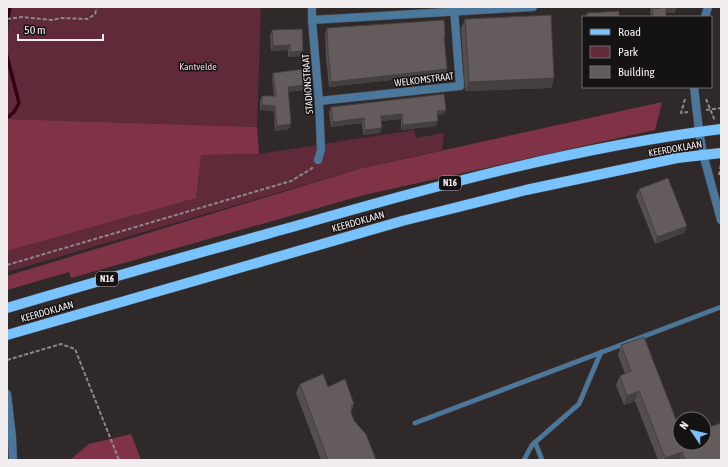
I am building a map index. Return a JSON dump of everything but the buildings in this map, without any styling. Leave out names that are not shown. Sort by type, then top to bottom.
[{"type":"main road","name":"KEERDOKLAAN","points":[[7,308],[395,197],[480,175],[588,150],[698,131],[721,129]]},
{"type":"main road","name":"KEERDOKLAAN","points":[[7,335],[409,219],[526,190],[677,158],[721,153]]},
{"type":"street","name":"STADIONSTRAAT","points":[[312,7],[319,100],[320,150],[318,160]]},
{"type":"street","points":[[312,20],[454,9],[533,7]]},
{"type":"street","name":"WELKOMSTRAAT","points":[[319,100],[460,86],[454,9]]},
{"type":"street","points":[[694,88],[698,131],[721,220]]},
{"type":"street","points":[[7,394],[13,460]]},
{"type":"lane","points":[[415,423],[721,307]]},
{"type":"lane","points":[[524,460],[532,445],[579,404],[601,352]]},
{"type":"lane","points":[[535,442],[542,460]]},
{"type":"path","points":[[7,19],[88,19],[95,14],[96,7]]},
{"type":"path","points":[[681,113],[686,93]]},
{"type":"path","points":[[7,265],[291,181],[311,169],[318,160]]},
{"type":"path","points":[[7,360],[61,344],[75,350],[119,460]]},
{"type":"green space","name":"Kantvelde","points":[[7,7],[261,7],[257,127],[7,119],[7,38],[11,13],[7,13]]},
{"type":"green space","points":[[414,130],[416,138],[444,133],[442,150],[359,169],[7,272],[7,251],[196,198],[201,155],[259,154]]},
{"type":"shaded area","points":[[662,102],[655,130],[364,195],[71,278],[69,272],[7,290],[7,276],[359,169]]},
{"type":"shaded area","points":[[7,119],[257,127],[259,154],[201,155],[196,198],[7,251]]},
{"type":"shaded area","points":[[131,434],[141,460],[70,460],[89,444]]},
{"type":"waterway","points":[[7,20],[10,7]]},
{"type":"waterway","points":[[7,56],[19,103],[14,112],[7,118]]}]
